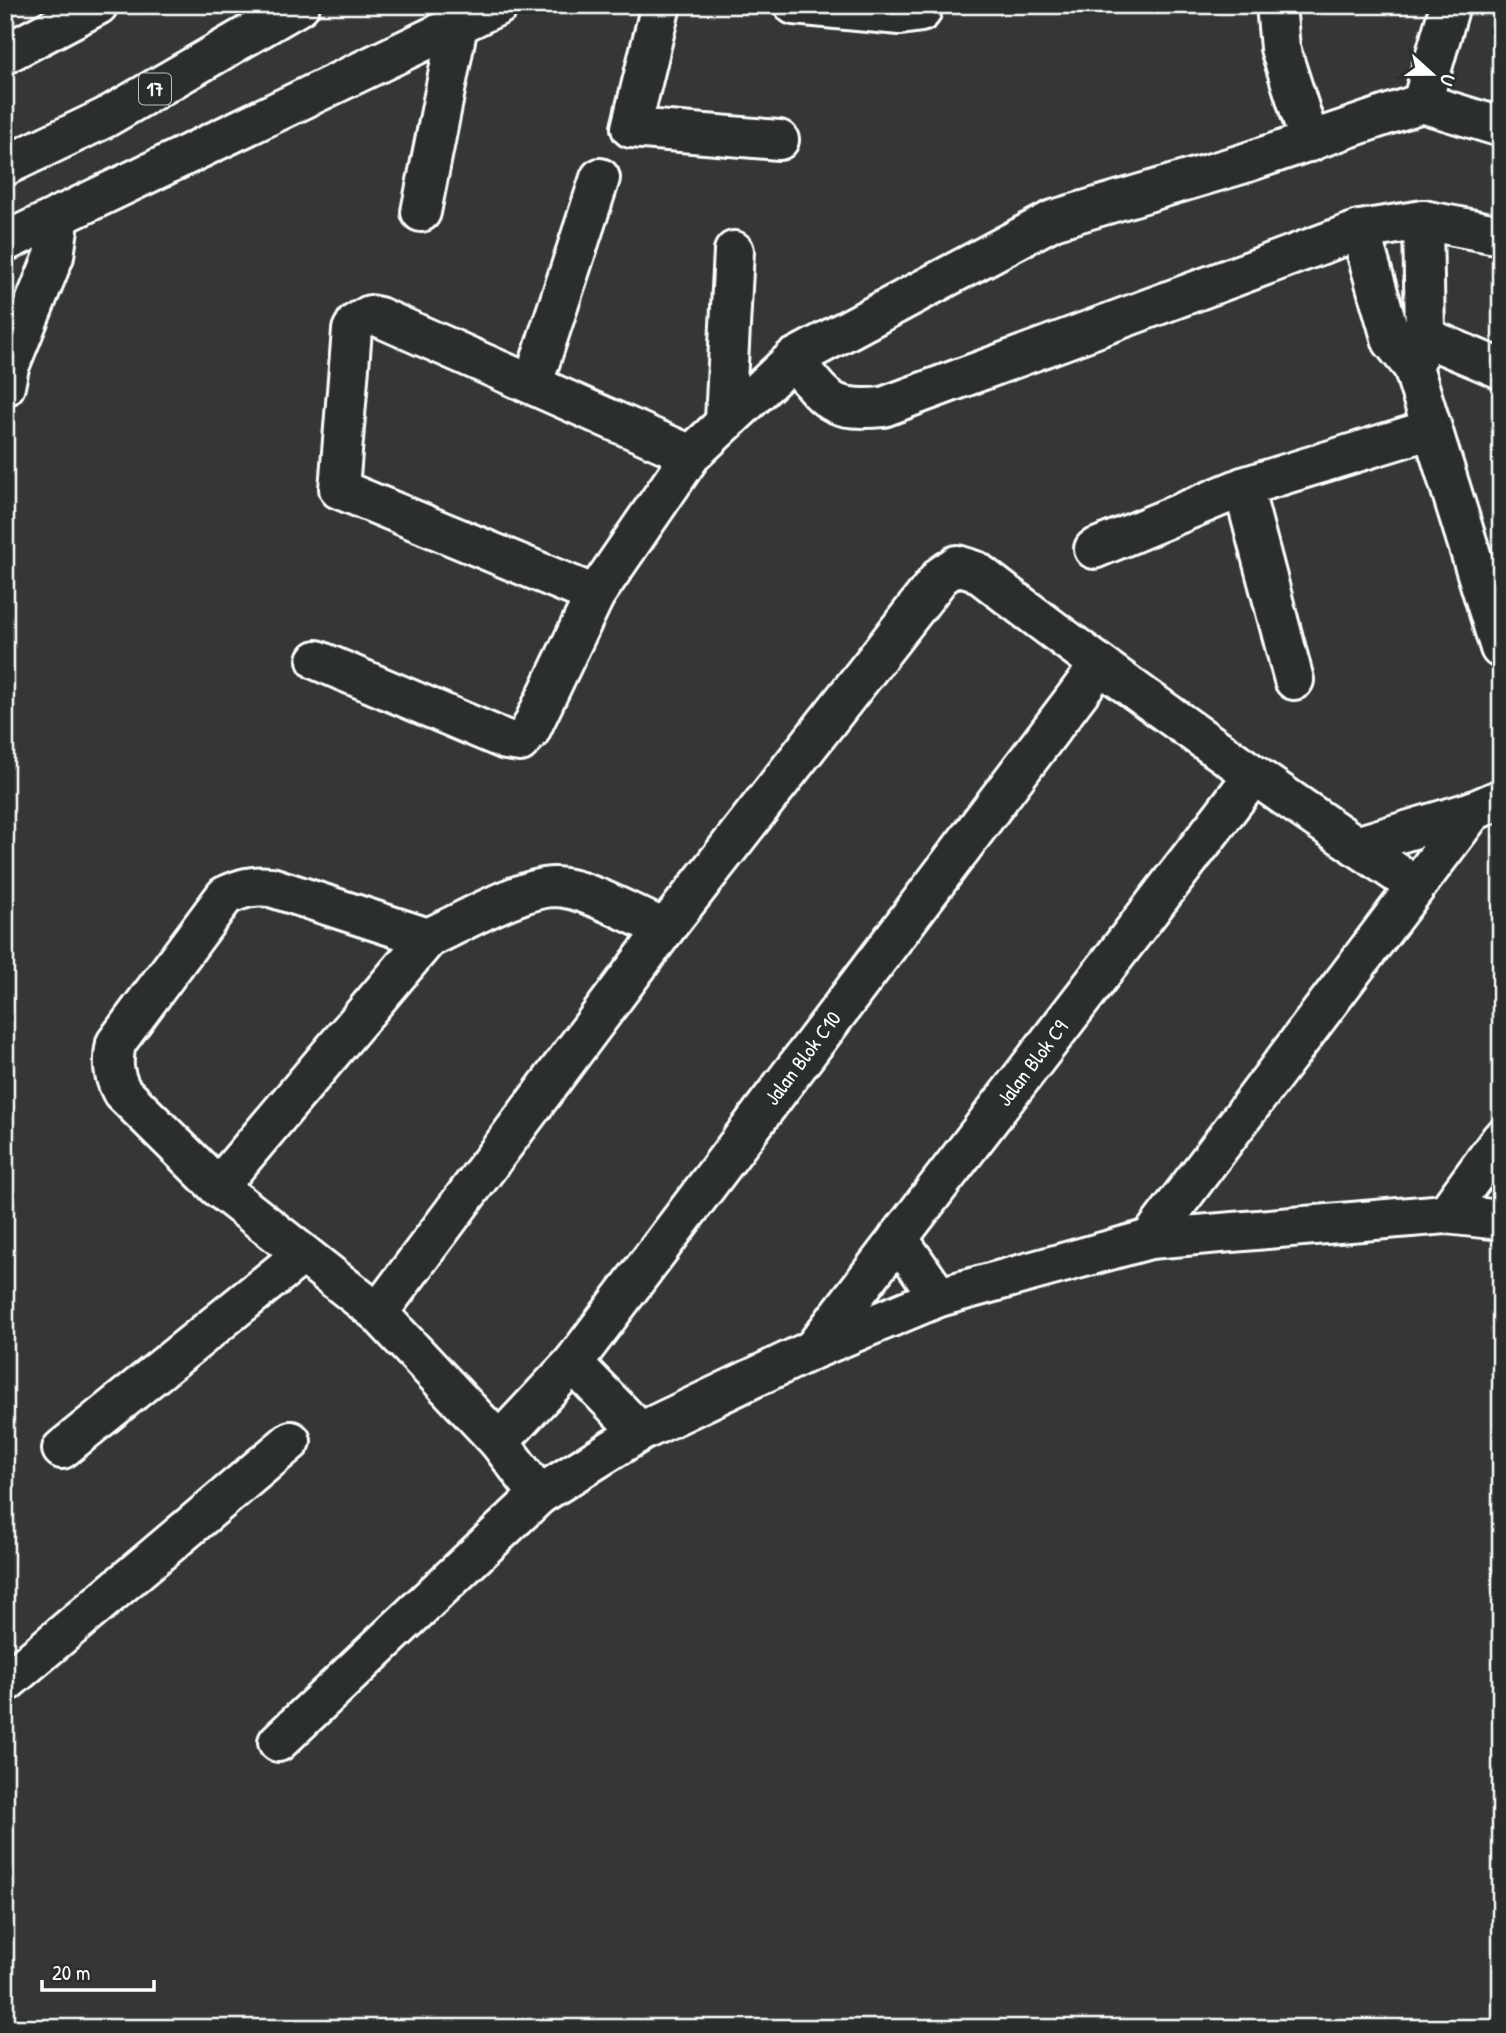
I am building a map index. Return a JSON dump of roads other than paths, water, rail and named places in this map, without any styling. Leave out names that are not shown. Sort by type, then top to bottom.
[{"type":"main road","points":[[5,54],[98,5]]},
{"type":"main road","name":"17","points":[[5,166],[105,118],[300,5]]},
{"type":"main road","points":[[5,242],[499,5]]},
{"type":"main road","points":[[662,5],[631,128],[779,140]]},
{"type":"main road","points":[[794,5],[900,15],[922,12],[923,5]]},
{"type":"main road","points":[[1276,5],[1280,48],[1310,142]]},
{"type":"main road","points":[[1422,103],[1450,5]]},
{"type":"main road","points":[[421,212],[458,25]]},
{"type":"main road","points":[[317,660],[506,740],[520,741],[530,731],[595,595],[691,455],[725,420],[793,359],[1053,220],[1310,142],[1422,103],[1501,127]]},
{"type":"main road","points":[[533,383],[600,178]]},
{"type":"main road","points":[[5,386],[9,367],[54,256],[60,215]]},
{"type":"main road","points":[[793,359],[824,397],[839,405],[852,410],[884,407],[1360,230],[1423,220],[1501,235]]},
{"type":"main road","points":[[1410,348],[1423,220]]},
{"type":"main road","points":[[1360,230],[1410,348],[1432,429],[1500,648]]},
{"type":"main road","points":[[725,420],[734,251]]},
{"type":"main road","points":[[595,595],[339,489],[352,330],[363,318],[379,317],[691,455]]},
{"type":"main road","points":[[1410,348],[1501,369]]},
{"type":"main road","points":[[1094,549],[1243,488],[1432,429]]},
{"type":"main road","points":[[1243,488],[1294,680]]},
{"type":"main road","points":[[378,1313],[665,929],[941,576],[957,565],[976,571],[1099,666],[1253,776],[1416,886]]},
{"type":"main road","name":"Jalan Blok C10","points":[[499,1442],[573,1363],[1099,666]]},
{"type":"main road","name":"Jalan Blok C9","points":[[812,1350],[1253,776]]},
{"type":"main road","points":[[1356,846],[1487,805]]},
{"type":"main road","points":[[1150,1239],[1416,886],[1487,805]]},
{"type":"main road","points":[[429,938],[271,887],[255,885],[225,896],[116,1043],[114,1076],[122,1092],[218,1188],[378,1313],[499,1442],[539,1495]]},
{"type":"main road","points":[[218,1188],[429,938],[533,890],[556,887],[583,894],[665,929]]},
{"type":"main road","points":[[1446,1214],[1501,1139]]},
{"type":"main road","points":[[278,1742],[539,1495],[640,1432],[812,1350],[939,1297],[1150,1239],[1446,1214],[1501,1220]]},
{"type":"main road","points":[[898,1238],[939,1297]]},
{"type":"main road","points":[[62,1449],[303,1254]]},
{"type":"main road","points":[[573,1363],[640,1432]]},
{"type":"main road","points":[[5,1683],[291,1441]]}]
